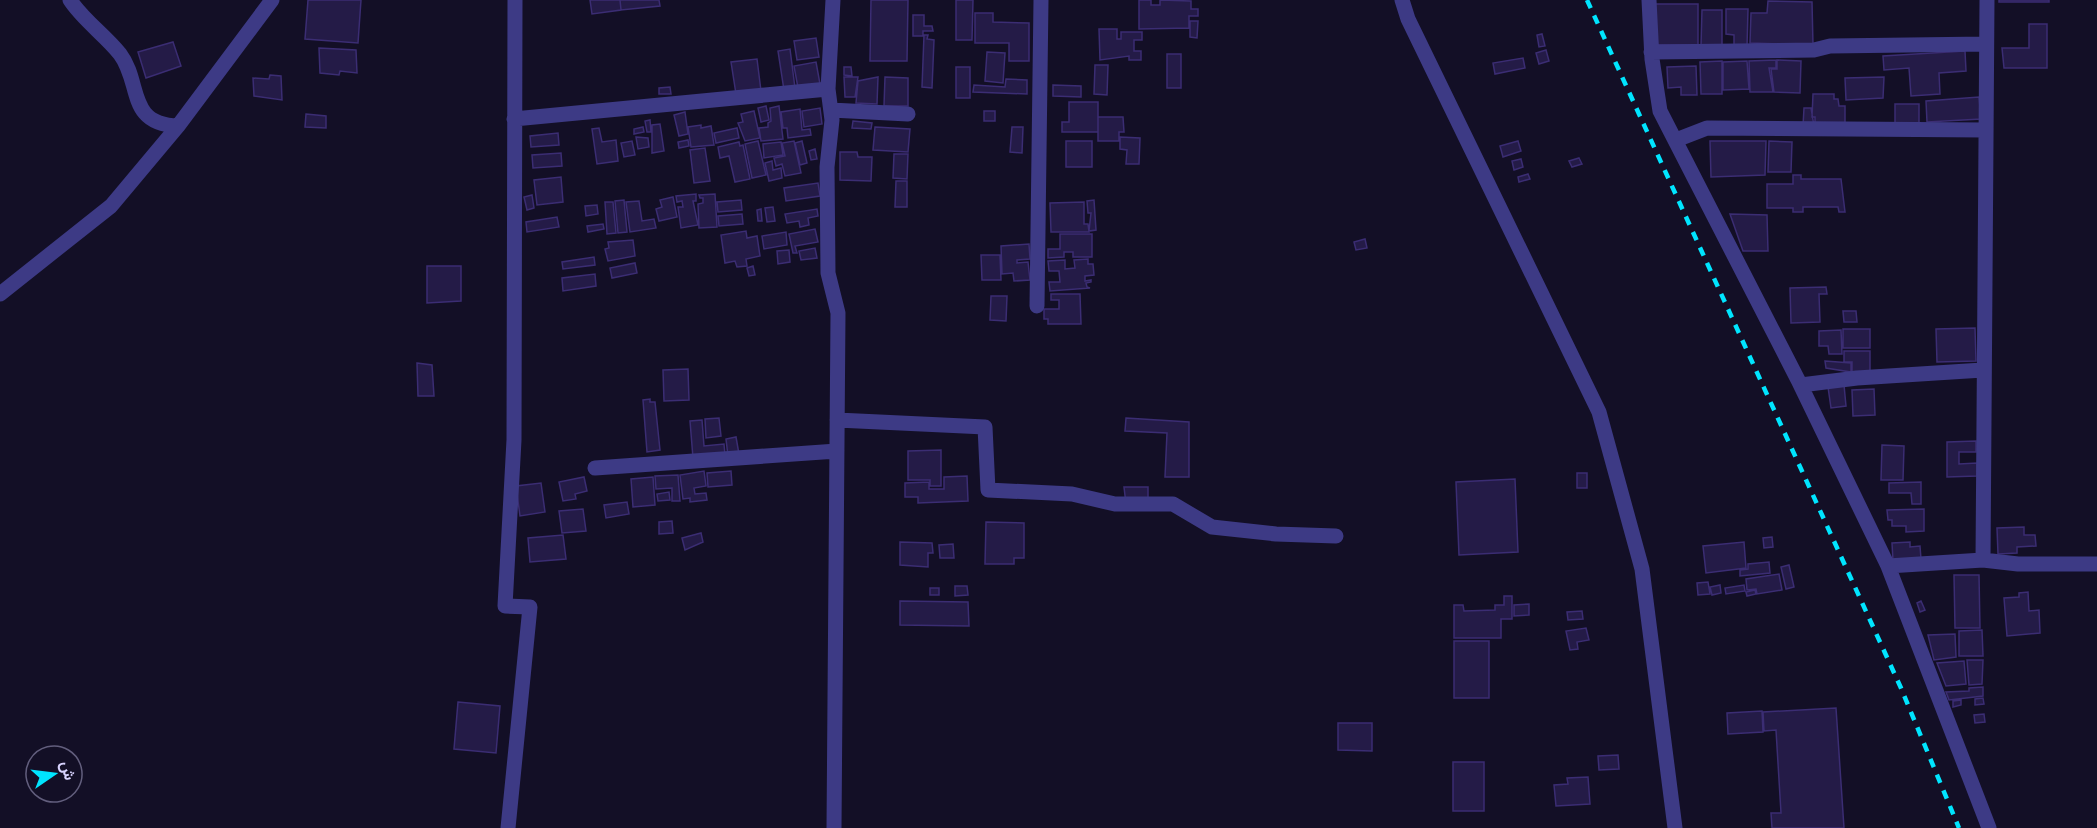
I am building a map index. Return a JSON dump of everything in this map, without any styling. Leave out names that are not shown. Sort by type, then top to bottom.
[{"type":"street","points":[[70,0],[76,10],[122,56],[135,95],[147,115],[160,125],[178,126]]},
{"type":"street","points":[[0,294],[111,206],[178,126],[272,0]]},
{"type":"street","points":[[508,828],[530,608],[506,606],[514,440],[515,0]]},
{"type":"street","points":[[833,0],[828,89],[831,110],[827,167],[828,273],[838,313],[834,828]]},
{"type":"street","points":[[1037,306],[1041,0]]},
{"type":"street","points":[[1402,0],[1408,19],[1599,412],[1642,569],[1675,828]]},
{"type":"street","points":[[1649,0],[1651,52],[1660,111],[1801,385],[1888,566],[1989,828]]},
{"type":"street","points":[[1983,560],[1987,0]]},
{"type":"street","points":[[1651,52],[1814,50],[1830,46],[1986,44]]},
{"type":"street","points":[[514,119],[828,89]]},
{"type":"street","points":[[831,110],[908,114]]},
{"type":"street","points":[[1676,140],[1707,128],[1985,130]]},
{"type":"street","points":[[1801,385],[1857,378],[1983,370]]},
{"type":"street","points":[[837,420],[985,427],[988,490],[1072,494],[1115,504],[1173,504],[1212,527],[1276,534],[1336,536]]},
{"type":"street","points":[[595,468],[837,451]]},
{"type":"street","points":[[1888,566],[1983,560],[2018,564],[2097,564]]},
{"type":"building","points":[[308,0],[361,0],[358,43],[305,39]]},
{"type":"building","points":[[590,0],[620,0],[621,10],[592,14]]},
{"type":"building","points":[[620,0],[659,0],[660,6],[621,10]]},
{"type":"building","points":[[871,0],[908,0],[907,61],[870,61]]},
{"type":"building","points":[[956,0],[973,0],[972,40],[956,40]]},
{"type":"building","points":[[1139,0],[1151,0],[1151,5],[1160,5],[1160,0],[1191,1],[1191,9],[1198,9],[1198,16],[1189,16],[1189,28],[1139,29]]},
{"type":"building","points":[[1999,0],[2049,0],[2049,2],[1999,2]]},
{"type":"building","points":[[1768,1],[1812,2],[1813,45],[1750,43],[1751,13],[1767,13]]},
{"type":"building","points":[[1654,4],[1698,4],[1698,45],[1654,45]]},
{"type":"building","points":[[1726,9],[1748,9],[1747,47],[1734,47],[1734,35],[1726,34]]},
{"type":"building","points":[[1702,10],[1722,10],[1722,46],[1701,46]]},
{"type":"building","points":[[975,13],[993,13],[993,22],[1029,23],[1029,61],[1009,61],[1009,43],[975,43]]},
{"type":"building","points":[[913,15],[924,15],[924,26],[932,26],[933,31],[923,31],[923,36],[913,36]]},
{"type":"building","points":[[1190,21],[1198,21],[1197,38],[1190,37]]},
{"type":"building","points":[[2029,24],[2047,24],[2047,68],[2004,68],[2002,48],[2029,48]]},
{"type":"building","points":[[1099,29],[1117,29],[1117,39],[1121,39],[1121,32],[1142,32],[1142,40],[1134,40],[1134,51],[1141,51],[1141,60],[1129,60],[1129,56],[1100,60]]},
{"type":"building","points":[[1542,34],[1545,46],[1539,47],[1537,35]]},
{"type":"building","points":[[924,35],[928,35],[927,39],[934,40],[932,88],[922,87]]},
{"type":"building","points":[[816,38],[819,57],[797,60],[794,41]]},
{"type":"building","points":[[173,42],[181,66],[146,78],[138,52]]},
{"type":"building","points":[[319,48],[356,50],[357,73],[340,71],[339,75],[320,73]]},
{"type":"building","points":[[790,49],[795,88],[784,90],[778,51]]},
{"type":"building","points":[[1546,50],[1549,61],[1539,64],[1536,53]]},
{"type":"building","points":[[1965,51],[1966,71],[1939,73],[1940,94],[1911,96],[1909,68],[1884,70],[1883,56]]},
{"type":"building","points":[[987,52],[1005,53],[1003,83],[985,81]]},
{"type":"building","points":[[1167,54],[1181,54],[1181,88],[1167,88]]},
{"type":"building","points":[[1523,58],[1525,68],[1495,74],[1493,63]]},
{"type":"building","points":[[757,59],[761,91],[736,94],[731,62]]},
{"type":"building","points":[[1776,60],[1776,68],[1769,68],[1773,92],[1750,92],[1749,61]]},
{"type":"building","points":[[1777,60],[1801,61],[1800,93],[1774,92],[1771,69],[1777,69]]},
{"type":"building","points":[[1722,61],[1722,94],[1701,94],[1700,62]]},
{"type":"building","points":[[1747,61],[1749,89],[1723,90],[1723,62]]},
{"type":"building","points":[[816,62],[820,84],[798,88],[794,66]]},
{"type":"building","points":[[1095,65],[1108,65],[1107,95],[1094,94]]},
{"type":"building","points":[[1696,66],[1697,95],[1681,95],[1681,87],[1668,88],[1667,67]]},
{"type":"building","points":[[844,67],[851,67],[852,76],[844,75]]},
{"type":"building","points":[[956,67],[970,67],[970,98],[956,98]]},
{"type":"building","points":[[270,75],[281,76],[282,100],[254,96],[253,78],[269,79]]},
{"type":"building","points":[[844,77],[858,77],[855,97],[845,97]]},
{"type":"building","points":[[878,77],[877,104],[856,103],[858,81]]},
{"type":"building","points":[[885,77],[908,78],[908,106],[884,106]]},
{"type":"building","points":[[1884,77],[1883,98],[1846,100],[1845,78]]},
{"type":"building","points":[[1006,79],[1027,80],[1027,94],[973,92],[974,85],[1005,87]]},
{"type":"building","points":[[1053,85],[1081,86],[1081,97],[1053,96]]},
{"type":"building","points":[[670,87],[671,94],[659,94],[659,88]]},
{"type":"building","points":[[1813,94],[1834,94],[1834,99],[1838,99],[1839,106],[1845,106],[1845,124],[1815,124],[1815,117],[1812,117]]},
{"type":"building","points":[[1979,97],[1981,119],[1927,122],[1926,101]]},
{"type":"building","points":[[1069,102],[1098,102],[1098,132],[1062,132],[1062,122],[1069,122]]},
{"type":"building","points":[[1895,104],[1919,104],[1919,127],[1895,127]]},
{"type":"building","points":[[766,106],[769,120],[761,122],[758,108]]},
{"type":"building","points":[[779,106],[783,139],[761,141],[759,128],[768,127],[771,121],[770,108]]},
{"type":"building","points":[[820,108],[822,124],[804,127],[802,111]]},
{"type":"building","points":[[1804,108],[1811,108],[1814,126],[1803,126]]},
{"type":"building","points":[[800,109],[802,130],[810,129],[811,135],[788,138],[787,128],[783,128],[781,112]]},
{"type":"building","points":[[754,111],[760,138],[745,141],[738,123],[743,122],[741,114]]},
{"type":"building","points":[[984,111],[995,111],[995,121],[984,121]]},
{"type":"building","points":[[685,112],[688,134],[679,136],[674,115]]},
{"type":"building","points":[[306,114],[326,116],[326,128],[305,127]]},
{"type":"building","points":[[1098,117],[1123,117],[1124,132],[1119,132],[1119,141],[1098,141]]},
{"type":"building","points":[[650,120],[651,132],[647,132],[645,121]]},
{"type":"building","points":[[853,121],[872,123],[871,129],[852,128]]},
{"type":"building","points":[[660,124],[664,151],[652,153],[652,125]]},
{"type":"building","points":[[701,125],[701,128],[711,126],[714,145],[691,147],[688,127]]},
{"type":"building","points":[[643,127],[644,132],[634,134],[634,129]]},
{"type":"building","points":[[875,127],[910,129],[908,152],[873,150]]},
{"type":"building","points":[[1012,127],[1023,127],[1022,153],[1010,152]]},
{"type":"building","points":[[599,128],[602,142],[616,140],[618,161],[597,164],[592,129]]},
{"type":"building","points":[[737,128],[739,138],[716,143],[714,133]]},
{"type":"building","points":[[558,133],[559,145],[531,147],[530,136]]},
{"type":"building","points":[[636,137],[648,138],[649,147],[638,149]]},
{"type":"building","points":[[1120,137],[1140,138],[1139,164],[1126,164],[1127,150],[1120,149]]},
{"type":"building","points":[[688,140],[689,146],[679,148],[678,142]]},
{"type":"building","points":[[632,141],[635,155],[624,157],[621,143]]},
{"type":"building","points":[[758,141],[766,175],[752,178],[745,144]]},
{"type":"building","points":[[794,141],[801,173],[785,176],[782,164],[776,166],[774,158],[785,156],[782,143]]},
{"type":"building","points":[[802,141],[807,163],[800,165],[795,143]]},
{"type":"building","points":[[1066,141],[1092,141],[1092,167],[1066,167]]},
{"type":"building","points":[[1518,141],[1521,151],[1503,157],[1500,146]]},
{"type":"building","points":[[1710,141],[1766,141],[1765,175],[1711,177]]},
{"type":"building","points":[[1769,141],[1792,142],[1791,172],[1768,172]]},
{"type":"building","points":[[739,142],[740,146],[743,145],[750,179],[735,182],[729,156],[720,158],[718,147]]},
{"type":"building","points":[[781,142],[783,155],[764,158],[763,144]]},
{"type":"building","points":[[705,148],[710,181],[694,183],[690,150]]},
{"type":"building","points":[[815,149],[817,159],[811,160],[809,151]]},
{"type":"building","points":[[840,152],[857,152],[858,157],[872,157],[871,181],[840,180]]},
{"type":"building","points":[[561,153],[562,166],[533,168],[532,155]]},
{"type":"building","points":[[894,154],[908,154],[907,179],[893,178]]},
{"type":"building","points":[[1579,158],[1582,164],[1572,167],[1569,161]]},
{"type":"building","points":[[1521,159],[1523,167],[1514,170],[1512,161]]},
{"type":"building","points":[[772,161],[773,170],[781,168],[782,178],[769,181],[765,163]]},
{"type":"building","points":[[1528,174],[1530,179],[1519,182],[1518,177]]},
{"type":"building","points":[[1793,175],[1801,175],[1801,179],[1841,179],[1845,212],[1839,212],[1838,207],[1803,207],[1803,212],[1793,212],[1793,208],[1767,208],[1767,184],[1793,184]]},
{"type":"building","points":[[561,177],[563,202],[537,205],[534,180]]},
{"type":"building","points":[[896,181],[907,181],[907,207],[895,207]]},
{"type":"building","points":[[818,183],[820,196],[786,201],[784,188]]},
{"type":"building","points":[[696,194],[696,201],[693,201],[698,225],[681,228],[678,207],[683,207],[682,201],[677,202],[676,196]]},
{"type":"building","points":[[715,194],[717,227],[699,228],[698,204],[703,203],[703,198],[699,195]]},
{"type":"building","points":[[532,195],[534,208],[527,210],[524,197]]},
{"type":"building","points":[[673,197],[677,217],[659,221],[656,209],[662,207],[660,200]]},
{"type":"building","points":[[624,200],[627,232],[618,233],[615,201]]},
{"type":"building","points":[[741,200],[742,210],[718,212],[717,202]]},
{"type":"building","points":[[1094,200],[1096,230],[1089,231],[1091,213],[1088,213],[1087,201]]},
{"type":"building","points":[[639,201],[642,221],[654,219],[656,228],[630,232],[626,202]]},
{"type":"building","points":[[605,202],[613,202],[616,233],[607,234]]},
{"type":"building","points":[[1084,202],[1084,224],[1088,224],[1089,232],[1051,232],[1050,203]]},
{"type":"building","points":[[597,205],[598,214],[586,216],[585,206]]},
{"type":"building","points":[[773,207],[775,221],[767,222],[765,208]]},
{"type":"building","points":[[761,209],[762,221],[758,221],[757,210]]},
{"type":"building","points":[[817,209],[818,216],[808,218],[809,225],[800,227],[799,221],[787,223],[785,214]]},
{"type":"building","points":[[742,214],[743,224],[719,226],[718,216]]},
{"type":"building","points":[[1730,214],[1767,215],[1768,251],[1743,251]]},
{"type":"building","points":[[557,217],[559,227],[527,232],[526,222]]},
{"type":"building","points":[[603,224],[604,229],[588,232],[587,226]]},
{"type":"building","points":[[815,229],[818,242],[795,246],[797,253],[793,253],[789,234]]},
{"type":"building","points":[[746,231],[747,238],[757,236],[760,256],[746,259],[747,266],[737,267],[735,261],[725,263],[721,235]]},
{"type":"building","points":[[786,232],[787,245],[764,249],[762,236]]},
{"type":"building","points":[[1060,234],[1092,234],[1092,257],[1073,257],[1073,252],[1064,252],[1064,257],[1048,258],[1048,249],[1060,249]]},
{"type":"building","points":[[1365,239],[1367,248],[1356,250],[1354,242]]},
{"type":"building","points":[[633,240],[635,256],[608,261],[605,249],[609,248],[608,242]]},
{"type":"building","points":[[1029,244],[1030,259],[1017,260],[1017,263],[1028,262],[1030,280],[1014,281],[1013,273],[1002,274],[1001,246]]},
{"type":"building","points":[[815,248],[817,258],[801,260],[799,251]]},
{"type":"building","points":[[789,250],[790,262],[778,264],[777,251]]},
{"type":"building","points":[[981,255],[1000,255],[1001,280],[982,280]]},
{"type":"building","points":[[594,257],[595,265],[563,269],[562,262]]},
{"type":"building","points":[[1088,259],[1088,264],[1093,264],[1094,275],[1085,276],[1085,281],[1091,280],[1086,283],[1090,288],[1050,291],[1049,282],[1060,282],[1059,271],[1049,271],[1048,261],[1065,260],[1065,269],[1075,268],[1074,260]]},
{"type":"building","points":[[635,263],[637,273],[612,278],[610,268]]},
{"type":"building","points":[[427,266],[461,266],[461,301],[427,303]]},
{"type":"building","points":[[753,266],[755,275],[749,276],[747,268]]},
{"type":"building","points":[[595,274],[596,286],[563,291],[562,278]]},
{"type":"building","points":[[1826,287],[1827,294],[1819,294],[1820,322],[1791,323],[1790,288]]},
{"type":"building","points":[[1051,294],[1080,294],[1081,324],[1048,324],[1048,319],[1044,319],[1044,309],[1059,309],[1059,300],[1051,300]]},
{"type":"building","points":[[991,296],[1007,296],[1006,321],[990,320]]},
{"type":"building","points":[[1843,311],[1856,311],[1857,322],[1844,322]]},
{"type":"building","points":[[1975,328],[1976,361],[1937,362],[1936,329]]},
{"type":"building","points":[[1843,329],[1870,329],[1870,348],[1843,348]]},
{"type":"building","points":[[1841,330],[1842,354],[1829,354],[1828,346],[1819,346],[1819,331]]},
{"type":"building","points":[[1844,351],[1870,351],[1870,373],[1852,373],[1852,362],[1844,362]]},
{"type":"building","points":[[1825,361],[1851,363],[1851,372],[1826,368]]},
{"type":"building","points":[[417,363],[432,365],[434,396],[418,396]]},
{"type":"building","points":[[688,369],[689,400],[664,401],[663,370]]},
{"type":"building","points":[[1844,385],[1846,406],[1831,408],[1828,387]]},
{"type":"building","points":[[1874,389],[1875,415],[1853,416],[1852,390]]},
{"type":"building","points":[[650,399],[650,402],[655,402],[660,450],[647,452],[643,400]]},
{"type":"building","points":[[719,418],[721,436],[706,438],[705,419]]},
{"type":"building","points":[[1126,418],[1189,422],[1189,477],[1165,477],[1167,433],[1125,431]]},
{"type":"building","points":[[702,420],[704,446],[724,444],[725,455],[693,458],[690,421]]},
{"type":"building","points":[[736,437],[739,454],[728,456],[726,439]]},
{"type":"building","points":[[1976,441],[1976,452],[1959,452],[1959,464],[1977,463],[1977,476],[1947,477],[1947,442]]},
{"type":"building","points":[[1882,445],[1904,446],[1903,480],[1881,480]]},
{"type":"building","points":[[941,450],[941,486],[930,486],[930,480],[908,480],[908,451]]},
{"type":"building","points":[[704,471],[706,486],[694,488],[695,494],[706,493],[707,500],[690,502],[690,498],[683,499],[680,475]]},
{"type":"building","points":[[731,471],[732,485],[708,487],[707,473]]},
{"type":"building","points":[[1577,473],[1587,473],[1587,488],[1577,488]]},
{"type":"building","points":[[678,475],[680,501],[672,501],[672,488],[656,489],[655,476]]},
{"type":"building","points":[[967,476],[968,501],[918,503],[918,497],[905,497],[905,483],[929,482],[929,489],[944,489],[944,477]]},
{"type":"building","points":[[584,477],[587,491],[575,494],[576,499],[563,501],[559,482]]},
{"type":"building","points":[[653,477],[655,505],[633,507],[631,479]]},
{"type":"building","points":[[1515,479],[1518,552],[1459,555],[1456,482]]},
{"type":"building","points":[[1921,482],[1921,504],[1912,504],[1911,493],[1889,493],[1889,483]]},
{"type":"building","points":[[541,483],[545,512],[520,516],[516,486]]},
{"type":"building","points":[[1124,487],[1148,487],[1148,504],[1126,504]]},
{"type":"building","points":[[669,492],[670,500],[658,501],[657,494]]},
{"type":"building","points":[[627,502],[629,514],[606,518],[604,505]]},
{"type":"building","points":[[583,509],[586,531],[562,533],[559,511]]},
{"type":"building","points":[[1924,509],[1924,531],[1906,532],[1906,526],[1892,526],[1892,520],[1888,520],[1887,510]]},
{"type":"building","points":[[672,521],[673,533],[659,534],[659,522]]},
{"type":"building","points":[[986,522],[1024,523],[1024,558],[1014,558],[1014,564],[985,564]]},
{"type":"building","points":[[2024,527],[2024,535],[2035,535],[2036,546],[2017,547],[2017,553],[1998,554],[1997,528]]},
{"type":"building","points":[[701,533],[703,542],[685,550],[682,538]]},
{"type":"building","points":[[563,535],[566,559],[530,562],[528,538]]},
{"type":"building","points":[[1772,537],[1773,547],[1764,548],[1763,538]]},
{"type":"building","points":[[900,542],[932,543],[933,553],[928,553],[928,567],[900,565]]},
{"type":"building","points":[[1744,542],[1746,568],[1706,573],[1703,546]]},
{"type":"building","points":[[1910,542],[1910,547],[1920,546],[1921,559],[1893,561],[1892,543]]},
{"type":"building","points":[[953,544],[954,558],[940,558],[939,545]]},
{"type":"building","points":[[1769,562],[1770,573],[1740,576],[1740,570],[1748,569],[1748,564]]},
{"type":"building","points":[[1789,565],[1794,587],[1786,589],[1781,567]]},
{"type":"building","points":[[1779,574],[1782,590],[1757,594],[1756,589],[1747,590],[1746,579]]},
{"type":"building","points":[[1954,575],[1979,575],[1980,628],[1955,628]]},
{"type":"building","points":[[1708,582],[1710,594],[1698,595],[1697,583]]},
{"type":"building","points":[[1720,585],[1721,593],[1712,595],[1710,587]]},
{"type":"building","points":[[1744,585],[1745,591],[1726,594],[1725,588]]},
{"type":"building","points":[[955,586],[967,586],[968,595],[955,596]]},
{"type":"building","points":[[930,588],[939,588],[939,595],[930,595]]},
{"type":"building","points":[[1755,590],[1756,594],[1747,596],[1746,592]]},
{"type":"building","points":[[2028,592],[2029,611],[2039,610],[2040,633],[2007,636],[2004,598],[2019,597],[2019,593]]},
{"type":"building","points":[[1504,596],[1512,596],[1512,619],[1501,619],[1501,638],[1454,638],[1454,605],[1463,605],[1464,611],[1495,610],[1495,605],[1504,605]]},
{"type":"building","points":[[900,601],[968,602],[969,626],[900,625]]},
{"type":"building","points":[[1921,601],[1925,610],[1920,612],[1917,603]]},
{"type":"building","points":[[1529,604],[1529,615],[1514,616],[1514,605]]},
{"type":"building","points":[[1582,611],[1583,619],[1568,620],[1567,612]]},
{"type":"building","points":[[1586,628],[1589,640],[1577,642],[1578,649],[1570,650],[1566,631]]},
{"type":"building","points":[[1982,630],[1983,656],[1959,656],[1959,631]]},
{"type":"building","points":[[1955,634],[1956,657],[1934,660],[1928,635]]},
{"type":"building","points":[[1454,641],[1489,641],[1489,698],[1454,698]]},
{"type":"building","points":[[1967,660],[1983,660],[1982,684],[1969,685]]},
{"type":"building","points":[[1964,661],[1966,684],[1946,686],[1937,663]]},
{"type":"building","points":[[1983,687],[1983,696],[1949,700],[1946,692],[1969,691],[1969,688]]},
{"type":"building","points":[[1983,698],[1984,704],[1975,705],[1975,699]]},
{"type":"building","points":[[1961,700],[1961,705],[1953,707],[1953,701]]},
{"type":"building","points":[[458,702],[500,706],[496,753],[454,749]]},
{"type":"building","points":[[1836,708],[1844,828],[1772,828],[1771,813],[1781,813],[1776,730],[1764,731],[1763,712]]},
{"type":"building","points":[[1762,711],[1763,732],[1728,734],[1727,713]]},
{"type":"building","points":[[1984,714],[1985,722],[1975,723],[1974,715]]},
{"type":"building","points":[[1338,723],[1372,723],[1372,751],[1338,750]]},
{"type":"building","points":[[1618,755],[1619,769],[1599,770],[1598,756]]},
{"type":"building","points":[[1453,762],[1484,762],[1484,811],[1453,811]]},
{"type":"building","points":[[1588,777],[1590,804],[1556,806],[1554,785],[1568,784],[1567,778]]},
{"type":"railway","points":[[1587,0],[1901,688],[1959,828]]}]
